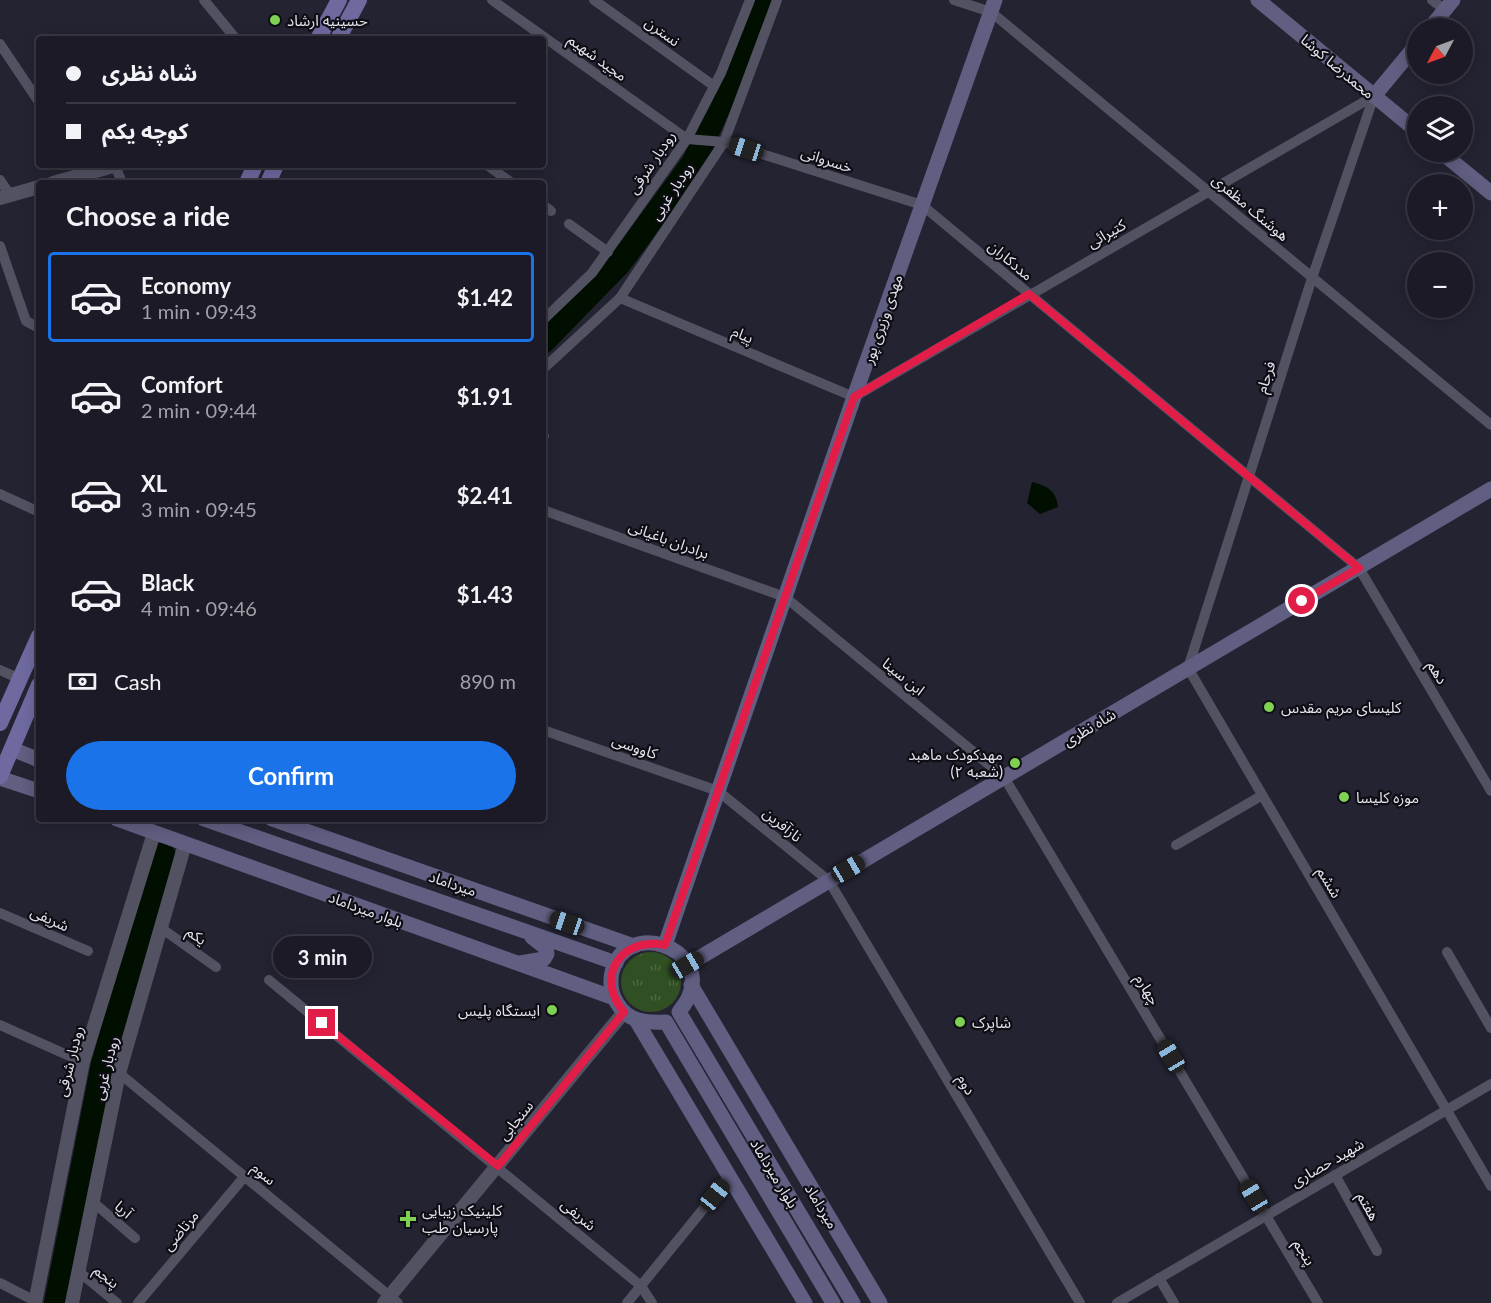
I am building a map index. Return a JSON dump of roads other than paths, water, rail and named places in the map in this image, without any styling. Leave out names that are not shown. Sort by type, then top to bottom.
[{"type":"main road","points":[[320,36],[339,0]]},
{"type":"main road","points":[[340,36],[359,0]]},
{"type":"main road","name":"محمدرضا کوشا","points":[[1258,0],[1407,123]]},
{"type":"main road","points":[[1438,18],[1449,5]]},
{"type":"main road","name":"مهدی وزیری پور","points":[[665,945],[921,205],[993,6]]},
{"type":"main road","points":[[1374,96],[1407,56]]},
{"type":"main road","points":[[1453,162],[1491,193]]},
{"type":"main road","name":"شاه نظری","points":[[687,965],[1491,489]]},
{"type":"main road","points":[[0,723],[36,643]]},
{"type":"main road","points":[[36,699],[6,747],[0,776],[36,790]]},
{"type":"main road","points":[[6,747],[36,759]]},
{"type":"main road","name":"بلوار میرداماد","points":[[126,822],[614,998]]},
{"type":"main road","points":[[213,822],[616,963]]},
{"type":"main road","points":[[278,822],[348,868]]},
{"type":"main road","name":"میرداماد","points":[[281,822],[634,946]]},
{"type":"main road","points":[[518,963],[544,960],[547,954],[546,948],[524,931]]},
{"type":"main road","points":[[687,965],[681,956],[665,945],[654,942],[634,946],[621,955],[616,963],[611,984],[614,998],[630,1016],[730,1176],[805,1303]]},
{"type":"main road","name":"میرداماد","points":[[687,965],[691,985],[880,1303]]},
{"type":"main road","name":"بلوار میرداماد","points":[[691,985],[689,996],[679,1012],[853,1303]]},
{"type":"main road","name":"بلوار میرداماد","points":[[630,1016],[651,1023],[666,1022],[833,1303]]},
{"type":"street","points":[[204,0],[234,36]]},
{"type":"street","name":"مجید شهیم","points":[[492,0],[543,36]]},
{"type":"street","name":"نسترن","points":[[594,0],[714,86]]},
{"type":"street","name":"رودبار شرقی","points":[[546,317],[592,273],[687,139],[722,73],[750,0]]},
{"type":"street","name":"رودبار غربی","points":[[546,366],[621,298],[724,142],[777,0]]},
{"type":"street","points":[[954,0],[993,6]]},
{"type":"street","points":[[1432,0],[1449,5]]},
{"type":"street","name":"هوشنگ مظفری","points":[[993,6],[1208,192],[1491,425]]},
{"type":"street","name":"مجید شهیم","points":[[546,38],[687,139]]},
{"type":"street","points":[[0,44],[36,98]]},
{"type":"street","name":"کتیرائی","points":[[854,397],[1374,96]]},
{"type":"street","name":"فرجام","points":[[1188,668],[1312,278],[1374,96]]},
{"type":"street","name":"خسروانی","points":[[687,139],[724,142],[921,205]]},
{"type":"street","points":[[491,168],[508,180]]},
{"type":"street","points":[[60,180],[84,169]]},
{"type":"street","points":[[0,180],[5,197],[36,188]]},
{"type":"street","name":"مددکاران","points":[[921,205],[1359,568]]},
{"type":"street","points":[[569,224],[608,252]]},
{"type":"street","points":[[0,246],[26,321],[36,326]]},
{"type":"street","name":"پیام","points":[[621,298],[854,397]]},
{"type":"street","points":[[0,494],[36,511]]},
{"type":"street","name":"برادران باغیانی","points":[[546,511],[785,597]]},
{"type":"street","name":"دهم","points":[[1359,568],[1491,791]]},
{"type":"street","name":"ابن سینا","points":[[785,597],[1004,777]]},
{"type":"street","name":"ششم","points":[[1188,668],[1491,1185]]},
{"type":"street","points":[[0,670],[20,679]]},
{"type":"street","name":"کاووسی","points":[[546,731],[718,791]]},
{"type":"street","name":"چهارم","points":[[1004,777],[1266,1215]]},
{"type":"street","name":"نازآفرین","points":[[718,791],[829,881]]},
{"type":"street","points":[[1176,845],[1261,796]]},
{"type":"street","name":"رودبار شرقی","points":[[35,1302],[83,1062],[154,832]]},
{"type":"street","name":"رودبار غربی","points":[[72,1303],[119,1073],[185,844]]},
{"type":"street","name":"دوم","points":[[829,881],[1080,1303]]},
{"type":"street","name":"شریفی","points":[[0,912],[88,951]]},
{"type":"street","name":"یکم","points":[[161,928],[216,967]]},
{"type":"street","points":[[1447,952],[1491,1028]]},
{"type":"street","name":"شریفی","points":[[269,980],[498,1166],[641,1286]]},
{"type":"street","name":"سنجابی","points":[[391,1301],[498,1166],[630,1016]]},
{"type":"street","points":[[0,1025],[83,1062]]},
{"type":"street","name":"سوم","points":[[119,1073],[391,1301]]},
{"type":"street","name":"شهید حصاری","points":[[1117,1303],[1491,1084]]},
{"type":"street","name":"هفتم","points":[[1335,1175],[1377,1251]]},
{"type":"street","name":"مرتاضی","points":[[138,1303],[244,1176]]},
{"type":"street","points":[[627,1303],[730,1176]]},
{"type":"street","name":"آریا","points":[[93,1202],[135,1239]]},
{"type":"street","name":"پنجم","points":[[1266,1215],[1318,1303]]},
{"type":"street","name":"پنجم","points":[[78,1271],[117,1303]]},
{"type":"street","points":[[1159,1278],[1174,1303]]},
{"type":"street","points":[[0,1283],[35,1302]]},
{"type":"street","points":[[641,1286],[652,1303]]},
{"type":"waterway","points":[[546,339],[619,264],[694,162],[746,46],[762,0]]},
{"type":"waterway","points":[[56,1303],[103,1064],[163,854]]},
{"type":"place","name":"حسینیه ارشاد","points":[[275,20]]},
{"type":"place","name":"کلیسای مریم مقدس","points":[[1269,707]]},
{"type":"place","name":"مهدکودک ماهبد (شعبه ۲)","points":[[1015,763]]},
{"type":"place","name":"موزه کلیسا","points":[[1344,797]]},
{"type":"place","name":"ایستگاه پلیس","points":[[552,1010]]},
{"type":"place","name":"شاپرک","points":[[960,1022]]},
{"type":"place","name":"کلینیک زیبایی پارسیان طب","points":[[408,1219]]}]
